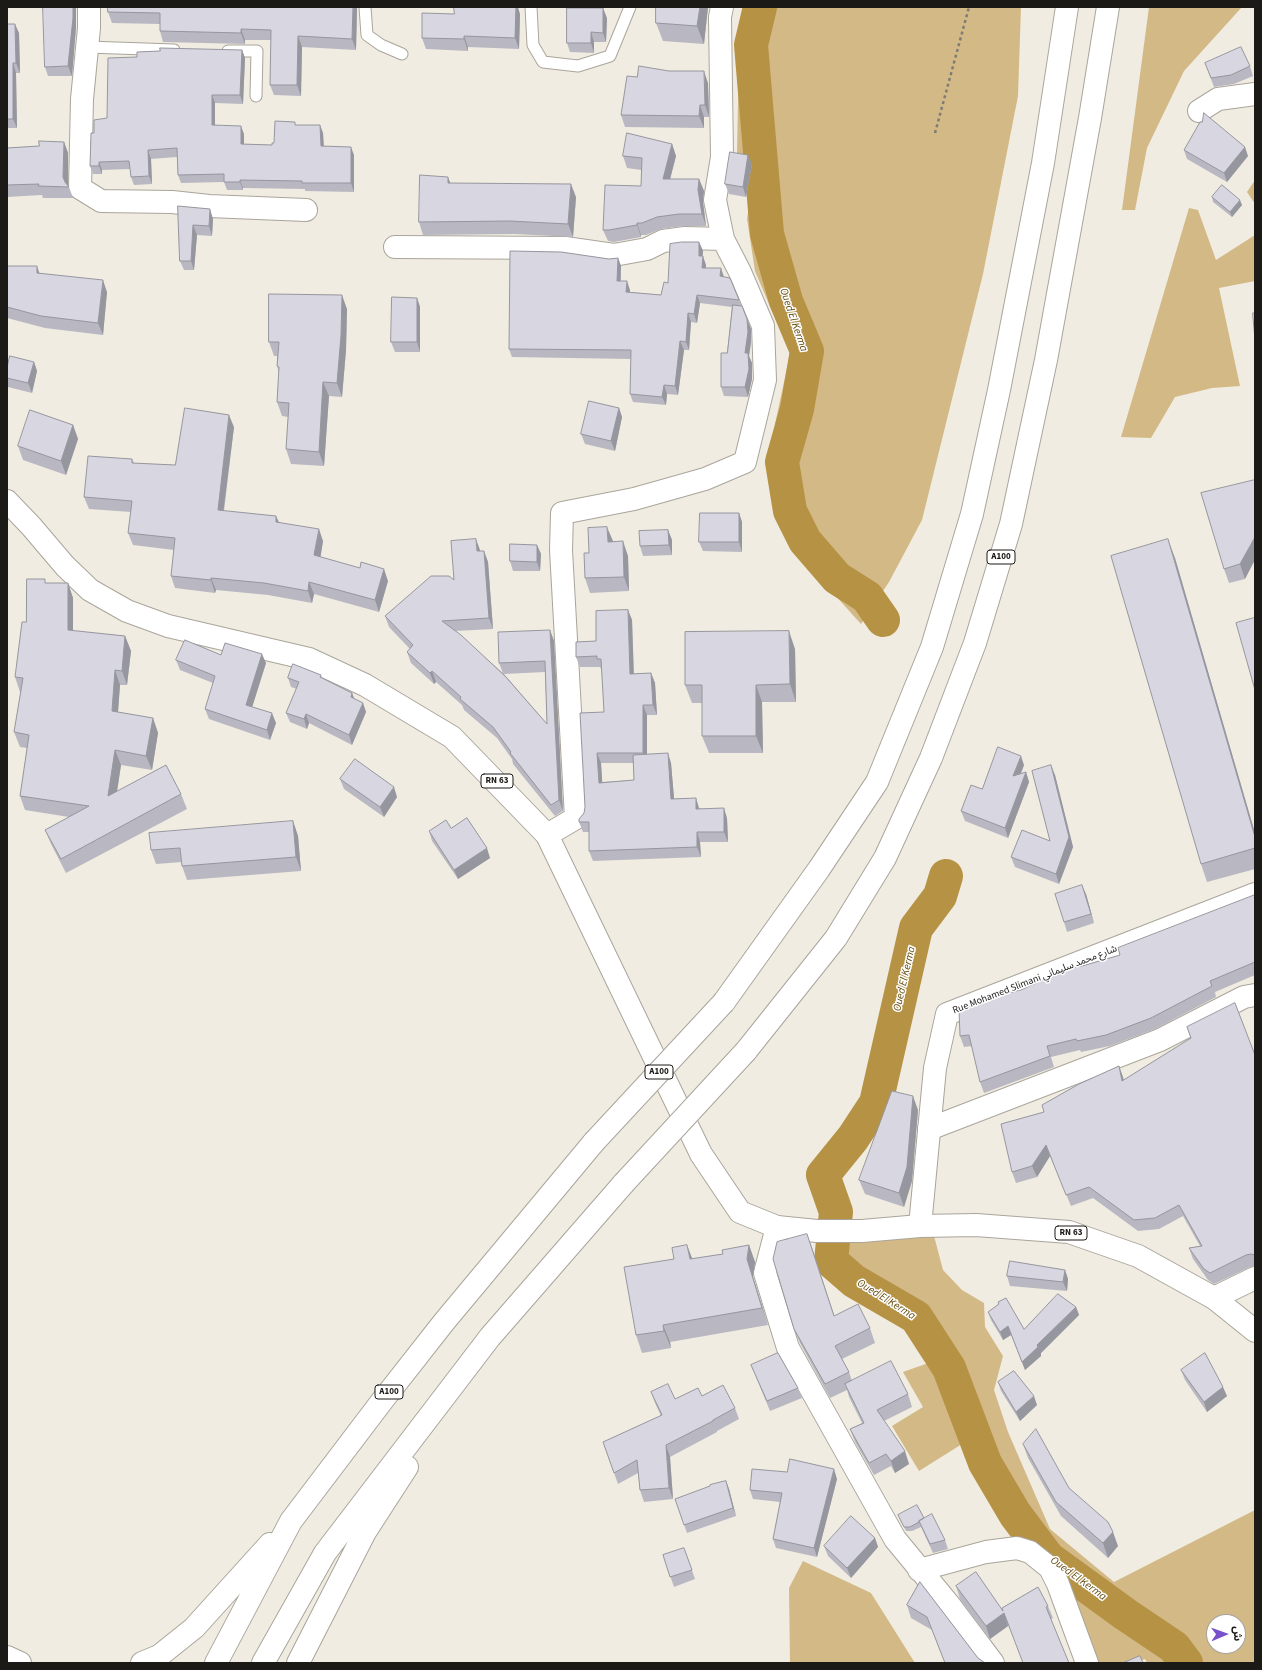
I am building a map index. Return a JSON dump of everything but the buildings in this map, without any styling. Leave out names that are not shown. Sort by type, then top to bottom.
[{"type":"main road","points":[[89,7],[82,99],[80,188],[101,201],[172,202],[209,206],[306,210]]},
{"type":"main road","points":[[547,834],[576,818],[561,550],[562,513],[634,499],[705,479],[745,462],[764,380],[763,326],[740,272],[723,239],[715,200],[722,157],[720,17],[722,7]]},
{"type":"main road","name":"A100","points":[[216,1663],[291,1521],[391,1389],[594,1142],[724,1002],[819,869],[877,782],[932,646],[972,514],[1000,390],[1043,163],[1067,7]]},
{"type":"main road","name":"A100","points":[[263,1663],[325,1553],[490,1337],[624,1182],[746,1051],[836,938],[885,858],[931,758],[975,643],[1010,524],[1044,368],[1090,118],[1108,7]]},
{"type":"main road","points":[[1199,111],[1218,100],[1255,94]]},
{"type":"main road","points":[[394,247],[566,248],[614,255],[647,249],[663,241],[685,238],[723,239]]},
{"type":"main road","name":"RN 63","points":[[7,501],[31,526],[65,566],[90,590],[127,611],[168,626],[309,659],[365,685],[452,737],[547,834],[701,1154],[740,1212],[777,1227],[817,1231],[862,1231],[920,1226],[976,1225],[1069,1232],[1138,1256],[1214,1298],[1255,1331]]},
{"type":"main road","name":"Rue Mohamed Slimani شارع محمد سليماني","points":[[920,1226],[935,1068],[947,1014],[1255,894]]},
{"type":"main road","points":[[930,1129],[1160,1040],[1244,997],[1255,995]]},
{"type":"main road","points":[[777,1227],[765,1273],[788,1348],[895,1539],[951,1607],[992,1663]]},
{"type":"main road","points":[[1214,1298],[1255,1278]]},
{"type":"main road","points":[[298,1663],[365,1532],[490,1337]]},
{"type":"main road","points":[[142,1663],[159,1656],[194,1628],[291,1521]]},
{"type":"main road","points":[[919,1570],[986,1552],[1017,1548],[1030,1552],[1050,1568],[1058,1584],[1087,1663]]},
{"type":"main road","points":[[7,1657],[20,1663]]},
{"type":"lane","points":[[365,7],[367,35],[381,45],[402,54]]},
{"type":"lane","points":[[531,7],[533,45],[543,62],[578,66],[610,56],[630,7]]},
{"type":"lane","points":[[87,48],[186,50]]},
{"type":"lane","points":[[217,50],[257,51],[256,96]]},
{"type":"path","points":[[935,133],[969,7]]},
{"type":"shaded area","points":[[749,7],[1021,7],[1018,96],[983,274],[922,520],[889,582],[861,624],[805,562],[773,487],[775,424],[790,354],[755,271],[747,219],[756,161],[737,155],[739,47]]},
{"type":"shaded area","points":[[1149,7],[1242,7],[1184,71],[1147,148],[1135,210],[1122,210]]},
{"type":"shaded area","points":[[1255,180],[1255,204],[1247,192]]},
{"type":"shaded area","points":[[1189,208],[1198,210],[1216,260],[1255,235],[1255,281],[1219,288],[1240,386],[1212,388],[1175,397],[1151,438],[1121,437]]},
{"type":"shaded area","points":[[934,1236],[943,1270],[962,1290],[984,1303],[985,1327],[1003,1356],[994,1390],[1008,1432],[1050,1529],[1114,1582],[1255,1510],[1255,1663],[1186,1663],[1174,1647],[1125,1614],[1048,1558],[990,1453],[952,1358],[907,1295],[865,1278],[841,1257],[838,1244],[891,1238]]},
{"type":"shaded area","points":[[934,1361],[944,1377],[970,1439],[919,1471],[892,1426],[923,1407],[903,1372]]},
{"type":"shaded area","points":[[803,1561],[871,1593],[915,1663],[790,1663],[789,1588]]},
{"type":"shaded area","points":[[1059,1574],[1166,1650],[1177,1663],[1147,1663],[1145,1659],[1134,1663],[1095,1663]]},
{"type":"waterway","name":"Oued El Kerma","points":[[760,7],[751,45],[767,234],[786,301],[807,351],[797,409],[782,462],[790,511],[805,541],[837,578],[867,597],[883,620]]},
{"type":"waterway","name":"Oued El Kerma","points":[[946,876],[940,896],[916,928],[876,1103],[853,1138],[823,1175],[836,1212],[831,1261],[854,1281],[916,1317],[949,1368],[985,1463],[1015,1514],[1048,1558],[1125,1614],[1174,1647],[1186,1663]]}]
